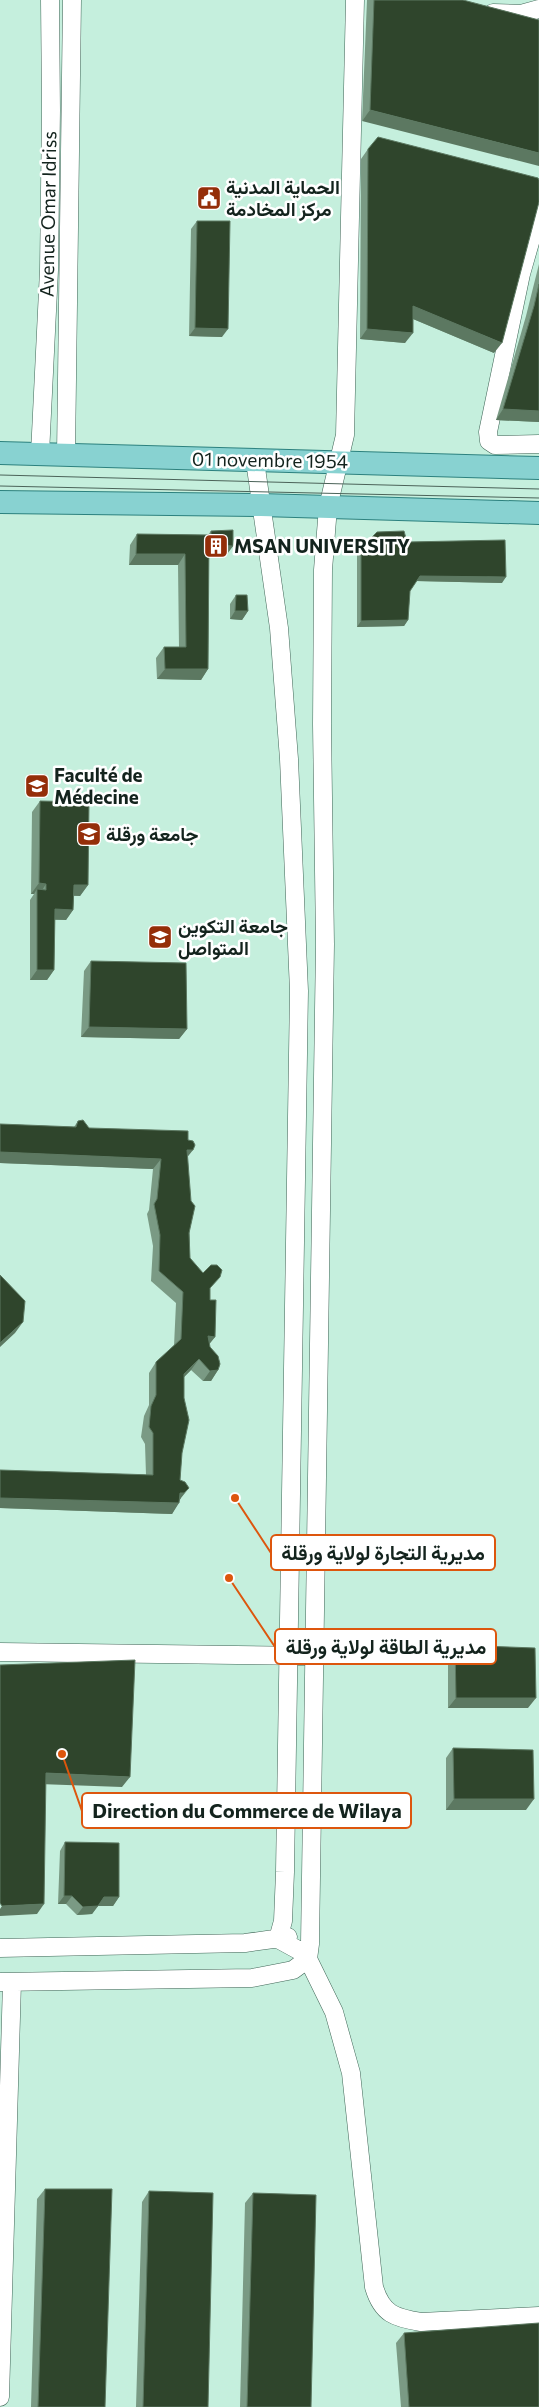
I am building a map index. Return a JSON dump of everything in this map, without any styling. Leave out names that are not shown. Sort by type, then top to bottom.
[{"type":"main road","name":"01 novembre 1954","points":[[0,453],[539,468]]},
{"type":"main road","points":[[0,502],[261,505],[539,513]]},
{"type":"street","points":[[40,454],[49,270],[50,0]]},
{"type":"street","name":"Avenue Omar Idriss","points":[[66,455],[64,429],[72,0]]},
{"type":"street","points":[[308,1959],[325,944],[322,686],[323,570],[328,508],[345,435],[355,0]]},
{"type":"street","points":[[479,9],[499,14],[521,14],[539,9]]},
{"type":"street","points":[[353,140],[372,144]]},
{"type":"street","points":[[539,211],[521,274],[488,432],[489,441],[495,445],[539,444]]},
{"type":"street","points":[[255,461],[279,628],[289,759],[299,992],[284,1910],[278,1939]]},
{"type":"street","points":[[298,1066],[323,1067]]},
{"type":"street","points":[[296,1234],[321,1235]]},
{"type":"street","points":[[0,1652],[313,1656]]},
{"type":"street","points":[[245,1943],[263,1934],[284,1910]]},
{"type":"street","points":[[0,1948],[245,1943],[278,1939],[309,1930]]},
{"type":"street","points":[[278,1939],[308,1959],[334,2012],[351,2073],[374,2287],[378,2301],[389,2313],[404,2319],[421,2322],[539,2316]]},
{"type":"street","points":[[0,2397],[6,1982],[252,1978],[293,1970],[308,1959]]},
{"type":"building","points":[[374,0],[463,0],[539,20],[539,153],[370,110]]},
{"type":"building","points":[[378,137],[538,178],[539,202],[502,343],[413,306],[413,333],[367,329],[368,149]]},
{"type":"building","points":[[197,221],[230,221],[228,329],[195,328]]},
{"type":"building","points":[[539,284],[539,411],[503,409],[534,306]]},
{"type":"building","points":[[233,530],[233,546],[211,545],[211,531]]},
{"type":"building","points":[[404,531],[407,542],[505,540],[506,577],[420,576],[410,591],[408,620],[361,621],[361,548],[377,532]]},
{"type":"building","points":[[137,534],[209,535],[208,669],[165,669],[164,647],[186,647],[185,554],[136,554]]},
{"type":"building","points":[[236,595],[247,595],[248,611],[235,611]]},
{"type":"building","points":[[40,801],[89,802],[88,885],[74,885],[73,910],[55,909],[54,970],[37,970],[37,889],[46,890],[46,884],[39,883]]},
{"type":"building","points":[[91,961],[186,963],[187,1029],[89,1027]]},
{"type":"building","points":[[83,1120],[89,1128],[188,1131],[188,1140],[193,1141],[195,1145],[193,1150],[187,1150],[191,1201],[195,1206],[189,1233],[190,1258],[203,1273],[211,1265],[217,1265],[222,1270],[220,1277],[210,1288],[210,1300],[216,1300],[215,1337],[208,1336],[210,1347],[218,1356],[220,1364],[218,1370],[210,1371],[199,1359],[184,1374],[184,1398],[189,1420],[182,1453],[180,1480],[185,1482],[189,1488],[184,1493],[180,1493],[179,1503],[0,1498],[0,1470],[153,1475],[153,1433],[149,1427],[151,1406],[156,1395],[156,1362],[181,1339],[183,1292],[159,1271],[160,1235],[154,1204],[157,1199],[161,1159],[0,1152],[0,1124],[76,1127],[78,1121]]},
{"type":"building","points":[[0,1275],[25,1301],[23,1322],[0,1343]]},
{"type":"building","points":[[455,1645],[535,1648],[536,1698],[456,1698]]},
{"type":"building","points":[[135,1660],[130,1777],[46,1773],[44,1904],[2,1906],[0,1903],[0,1665]]},
{"type":"building","points":[[453,1748],[533,1750],[534,1799],[454,1799]]},
{"type":"building","points":[[65,1842],[119,1843],[119,1897],[104,1897],[98,1906],[83,1907],[72,1896],[64,1896]]},
{"type":"building","points":[[45,2189],[112,2189],[105,2407],[38,2407]]},
{"type":"building","points":[[149,2191],[213,2193],[208,2407],[143,2407]]},
{"type":"building","points":[[253,2193],[316,2195],[311,2407],[247,2407]]},
{"type":"building","points":[[539,2323],[539,2407],[409,2407],[404,2333]]},
{"type":"tram line","points":[[0,475],[539,489]]},
{"type":"tram line","points":[[0,486],[539,498]]},
{"type":"place","name":"الحماية المدنية مركز المخادمة","points":[[209,198]]},
{"type":"place","name":"MSAN UNIVERSITY","points":[[216,546]]},
{"type":"place","name":"Faculté de Médecine","points":[[37,786]]},
{"type":"place","name":"جامعة ورقلة","points":[[89,834]]},
{"type":"place","name":"جامعة التكوين المتواصل","points":[[160,937]]},
{"type":"place","name":"مديرية التجارة لولاية ورقلة","points":[[235,1498]]},
{"type":"place","name":"مديرية الطاقة لولاية ورقلة","points":[[229,1578]]},
{"type":"place","name":"Direction du Commerce de Wilaya","points":[[62,1754]]}]
